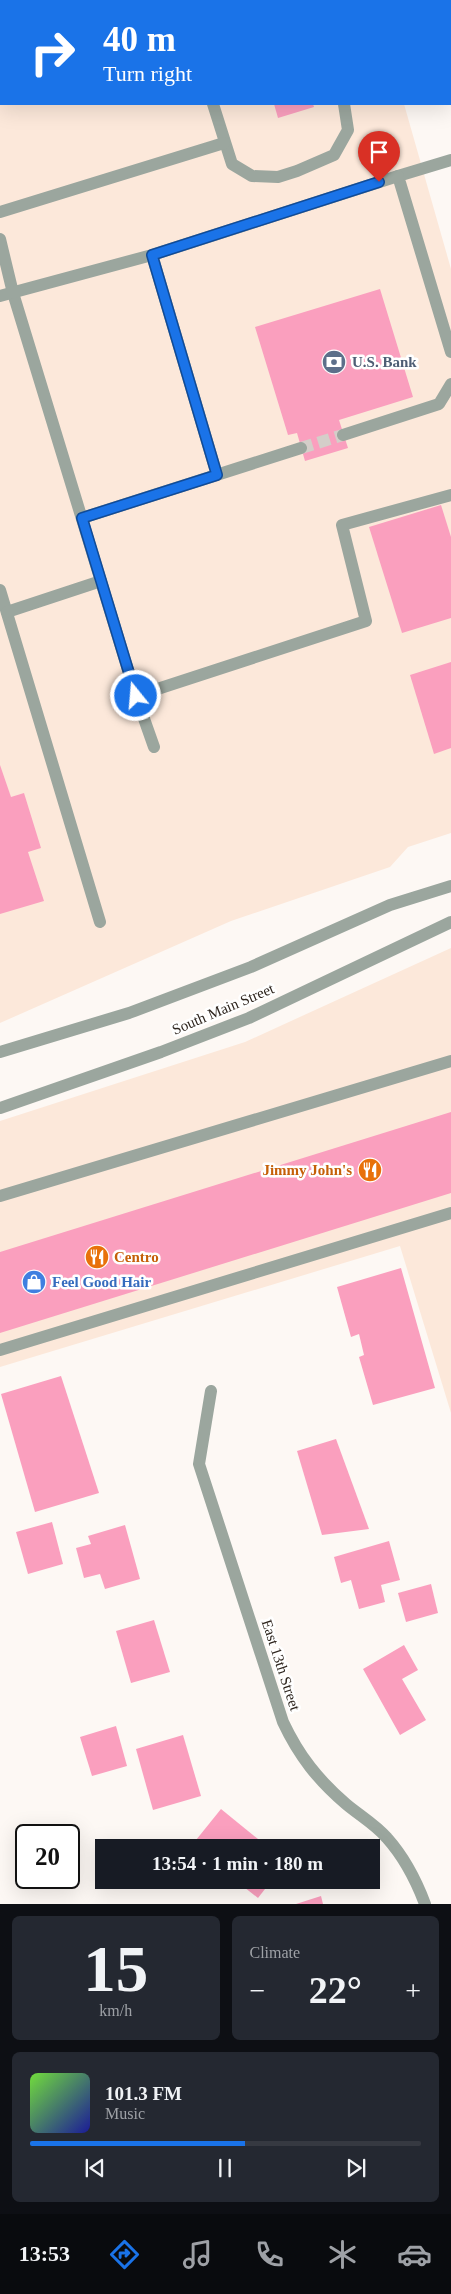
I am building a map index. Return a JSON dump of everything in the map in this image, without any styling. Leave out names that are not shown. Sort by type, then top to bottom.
[{"type":"street","points":[[213,105],[232,164],[252,176],[278,177],[298,171],[334,155],[348,130],[344,105]]},
{"type":"street","points":[[0,212],[224,142]]},
{"type":"street","points":[[6,294],[152,255],[451,160]]},
{"type":"street","points":[[398,176],[451,352]]},
{"type":"street","points":[[0,239],[6,294],[82,518],[136,696],[154,748]]},
{"type":"street","points":[[152,255],[217,475]]},
{"type":"street","points":[[343,435],[439,404],[451,384]]},
{"type":"street","points":[[82,518],[301,448]]},
{"type":"street","points":[[136,696],[366,621],[342,525],[451,495]]},
{"type":"street","points":[[7,612],[101,581]]},
{"type":"street","points":[[0,590],[100,922]]},
{"type":"street","name":"South Main Street","points":[[0,1052],[137,1010],[251,967],[390,905],[451,886]]},
{"type":"street","name":"South Main Street","points":[[0,1108],[161,1052],[249,1018],[451,922]]},
{"type":"street","points":[[0,1196],[451,1061]]},
{"type":"street","points":[[0,1350],[451,1214]]},
{"type":"street","name":"East 13th Street","points":[[211,1391],[199,1464],[283,1722],[296,1749],[319,1778],[345,1804],[387,1837],[416,1878],[426,1904]]},
{"type":"shaded area","points":[[0,105],[404,105],[451,269],[451,833],[408,847],[390,867],[231,921],[0,1023]]},
{"type":"shaded area","points":[[451,948],[451,1413],[400,1246],[0,1367],[0,1121],[245,1042]]},
{"type":"building","points":[[274,105],[313,105],[314,107],[278,118]]},
{"type":"building","name":"U.S. Bank","points":[[380,289],[413,397],[339,420],[348,448],[305,461],[297,433],[288,435],[255,327]]},
{"type":"building","points":[[441,505],[451,537],[451,618],[402,633],[369,527]]},
{"type":"building","points":[[451,662],[451,748],[434,754],[410,675]]},
{"type":"building","points":[[0,765],[11,797],[24,793],[41,848],[28,852],[44,901],[0,914]]},
{"type":"building","points":[[451,1112],[451,1193],[0,1333],[0,1252]]},
{"type":"building","points":[[401,1268],[435,1388],[373,1405],[359,1357],[364,1355],[359,1334],[351,1337],[337,1287]]},
{"type":"building","points":[[61,1376],[99,1493],[35,1512],[1,1394]]},
{"type":"building","points":[[336,1439],[369,1529],[322,1535],[297,1451]]},
{"type":"building","points":[[52,1522],[63,1564],[28,1574],[16,1532]]},
{"type":"building","points":[[125,1525],[140,1579],[105,1589],[100,1574],[84,1578],[76,1548],[91,1544],[88,1536]]},
{"type":"building","points":[[389,1541],[400,1580],[381,1585],[385,1602],[359,1609],[351,1580],[341,1583],[334,1557]]},
{"type":"building","points":[[431,1584],[438,1613],[406,1622],[398,1593]]},
{"type":"building","points":[[154,1620],[170,1672],[131,1683],[116,1631]]},
{"type":"building","points":[[404,1645],[418,1670],[402,1679],[426,1720],[400,1735],[363,1669]]},
{"type":"building","points":[[116,1726],[127,1766],[92,1776],[80,1737]]},
{"type":"building","points":[[183,1735],[201,1796],[153,1810],[136,1749]]},
{"type":"building","points":[[221,1809],[258,1839],[197,1839]]},
{"type":"building","points":[[246,1889],[265,1889],[258,1898]]},
{"type":"building","points":[[321,1896],[323,1904],[296,1904]]},
{"type":"tunnel","points":[[301,448],[343,435]]},
{"type":"place","name":"U.S. Bank","points":[[334,362]]},
{"type":"place","name":"Jimmy John's","points":[[370,1170]]},
{"type":"place","name":"Centro","points":[[97,1257]]},
{"type":"place","name":"Feel Good Hair","points":[[34,1282]]},
{"type":"route","points":[[136,696],[82,518],[217,475],[152,255],[379,182]]}]
